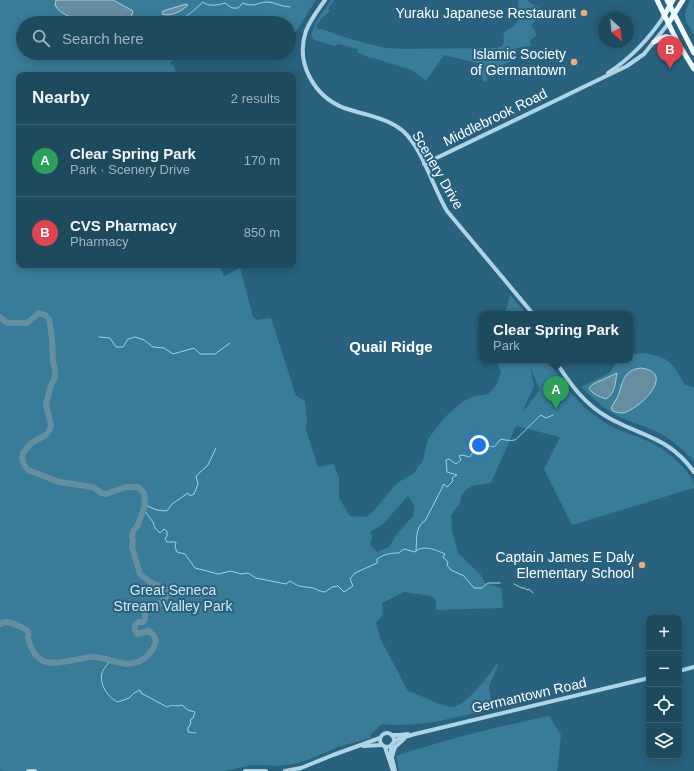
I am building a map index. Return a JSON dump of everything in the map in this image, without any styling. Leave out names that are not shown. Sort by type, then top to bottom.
[{"type":"main road","points":[[657,0],[679,45],[694,69]]},
{"type":"main road","points":[[667,0],[694,53]]},
{"type":"main road","name":"Middlebrook Road","points":[[664,16],[673,0]]},
{"type":"main road","name":"Middlebrook Road","points":[[668,24],[683,0]]},
{"type":"main road","points":[[654,42],[668,36],[679,45]]},
{"type":"street","name":"Scenery Drive","points":[[325,0],[309,23],[304,42],[303,56],[310,80],[326,99],[343,108],[384,120],[396,126],[411,140],[448,211],[531,311]]},
{"type":"street","name":"Middlebrook Road","points":[[598,80],[636,51],[650,36],[664,16]]},
{"type":"street","name":"Middlebrook Road","points":[[424,164],[633,62],[644,54],[668,24]]},
{"type":"street","points":[[557,363],[572,385],[589,404],[608,418],[667,444],[694,472]]},
{"type":"street","points":[[682,670],[694,667]]},
{"type":"street","name":"Germantown Road","points":[[392,744],[398,739],[415,734],[646,679]]},
{"type":"street","points":[[285,771],[301,768],[355,748],[380,738],[384,733],[391,735],[394,738],[391,750],[394,771]]},
{"type":"street","points":[[392,757],[396,746],[400,742],[415,734]]},
{"type":"street","name":"Germantown Road","points":[[391,735],[415,734]]},
{"type":"street","points":[[380,738],[380,742],[394,771]]},
{"type":"street","points":[[355,748],[392,744]]},
{"type":"street","points":[[28,771],[36,771]]},
{"type":"street","points":[[245,771],[266,771]]},
{"type":"green space","name":"Great Seneca Stream Valley Park","points":[[0,0],[316,0],[296,31],[296,16],[16,16],[16,60],[173,60],[170,64],[173,65],[176,72],[16,72],[16,268],[220,268],[224,276],[240,268],[253,317],[257,320],[271,318],[296,396],[305,401],[307,420],[306,430],[318,467],[333,464],[339,477],[339,498],[350,516],[366,517],[372,513],[397,483],[414,473],[423,460],[428,439],[445,417],[462,402],[474,396],[488,394],[496,386],[501,372],[497,363],[551,363],[565,386],[585,408],[611,426],[649,442],[667,452],[691,477],[694,488],[572,525],[544,469],[560,437],[516,426],[491,483],[471,486],[462,494],[460,503],[451,515],[452,531],[458,553],[481,575],[485,583],[501,588],[503,608],[436,610],[436,600],[431,596],[404,592],[382,603],[383,614],[376,623],[381,640],[408,691],[443,705],[451,707],[457,706],[463,702],[477,690],[497,663],[498,666],[489,686],[492,708],[452,719],[410,725],[382,724],[372,733],[370,738],[338,747],[308,760],[294,764],[278,766],[251,765],[225,771],[0,770]],"holes":[[[530,367],[540,390],[522,413],[534,386]],[[408,496],[414,505],[413,516],[397,534],[389,547],[377,552],[370,545],[372,537],[370,532],[382,525]]]},
{"type":"green space","points":[[331,0],[334,0],[328,9],[330,11],[320,20],[316,27],[319,30],[321,29],[350,39],[385,48],[497,48],[502,46],[504,42],[503,37],[505,32],[515,25],[518,20],[518,0],[528,0],[542,10],[542,13],[531,26],[535,30],[536,36],[530,40],[531,46],[516,48],[511,61],[485,73],[488,80],[484,82],[479,72],[481,64],[444,55],[426,81],[412,70],[373,58],[372,59],[357,52],[358,49],[338,44],[335,46],[314,40],[311,35],[316,22]]},
{"type":"green space","points":[[690,0],[694,0],[694,35],[685,18]]},
{"type":"green space","points":[[510,295],[524,311],[506,311]]},
{"type":"green space","points":[[645,353],[666,360],[677,371],[685,385],[694,387],[694,461],[680,447],[657,432],[612,413],[581,387],[609,373],[616,363],[633,363],[633,354]]},
{"type":"green space","points":[[549,716],[561,735],[557,771],[399,771],[396,756],[434,744],[510,724]]},
{"type":"shaded area","points":[[56,0],[113,0],[133,11],[132,16],[68,16],[60,11],[55,5]]},
{"type":"shaded area","points":[[186,4],[188,5],[175,13],[168,15],[162,14],[163,11]]},
{"type":"shaded area","points":[[641,368],[651,371],[656,377],[656,384],[652,391],[645,399],[630,410],[623,413],[613,411],[611,408],[618,396],[627,374],[635,369]]},
{"type":"shaded area","points":[[617,373],[612,394],[606,399],[594,394],[590,390],[589,388],[593,384]]},
{"type":"waterway","points":[[186,16],[203,2],[211,5],[225,3],[232,8],[238,8],[243,3],[253,5],[265,2],[290,7]]},
{"type":"waterway","points":[[0,317],[7,323],[27,323],[39,313],[45,315],[49,319],[55,370],[55,377],[50,388],[46,405],[51,425],[46,435],[31,443],[23,453],[22,459],[24,465],[28,470],[59,482],[93,487],[101,493],[106,494],[126,487],[138,487],[144,493],[145,505],[138,525],[132,535],[132,547],[140,574],[150,582],[166,589],[167,595],[159,604],[148,607],[145,610],[145,619],[143,622],[138,622],[135,625],[137,634],[149,631],[154,636],[156,640],[152,651],[141,661],[126,664],[97,657],[58,663],[45,662],[38,657],[31,647],[27,630],[8,622],[0,624]]},
{"type":"waterway","points":[[99,337],[110,338],[116,347],[123,347],[128,339],[135,337],[144,340],[153,347],[164,348],[173,354],[194,348],[200,354],[215,354],[230,343]]},
{"type":"waterway","points":[[416,551],[417,534],[420,526],[425,521],[444,484],[447,487],[453,481],[452,478],[457,475],[447,472],[446,460],[449,459],[456,464],[461,460],[459,456],[462,455],[470,457],[473,452],[482,445],[494,447],[501,439],[515,440],[541,415],[546,418],[553,415]]},
{"type":"waterway","points":[[145,505],[157,510],[167,511],[172,504],[188,493],[190,496],[194,494],[198,484],[196,476],[208,465],[216,448]]},
{"type":"waterway","points":[[144,510],[153,522],[155,528],[160,533],[164,529],[167,531],[167,536],[165,539],[167,542],[176,542],[175,547],[177,552],[185,554],[195,568],[218,574],[231,571],[241,574],[248,573],[256,578],[286,584],[290,581],[299,586],[313,588],[323,592],[332,587],[338,586],[344,592],[353,586],[350,579],[355,573],[377,563],[377,559],[380,557],[388,554],[399,553],[404,549],[415,552],[422,548],[426,548],[445,554],[443,557],[448,562],[447,565],[451,570],[464,576],[474,588],[482,588],[488,583],[500,583]]},
{"type":"waterway","points":[[514,584],[527,590],[529,589],[533,593]]},
{"type":"waterway","points":[[111,660],[103,670],[101,677],[105,690],[114,700],[118,702],[129,698],[140,690],[141,693],[167,707],[182,705],[188,710],[195,712],[193,718],[190,720],[191,723],[188,728],[188,732],[196,733]]},
{"type":"place","name":"Yuraku Japanese Restaurant","points":[[584,13]]},
{"type":"place","name":"Islamic Society of Germantown","points":[[574,62]]},
{"type":"place","name":"CVS Pharmacy","points":[[670,69]]},
{"type":"place","name":"Clear Spring Park","points":[[556,409]]},
{"type":"place","name":"Captain James E Daly Elementary School","points":[[642,565]]},
{"type":"district","name":"Quail Ridge","points":[[391,346]]}]
